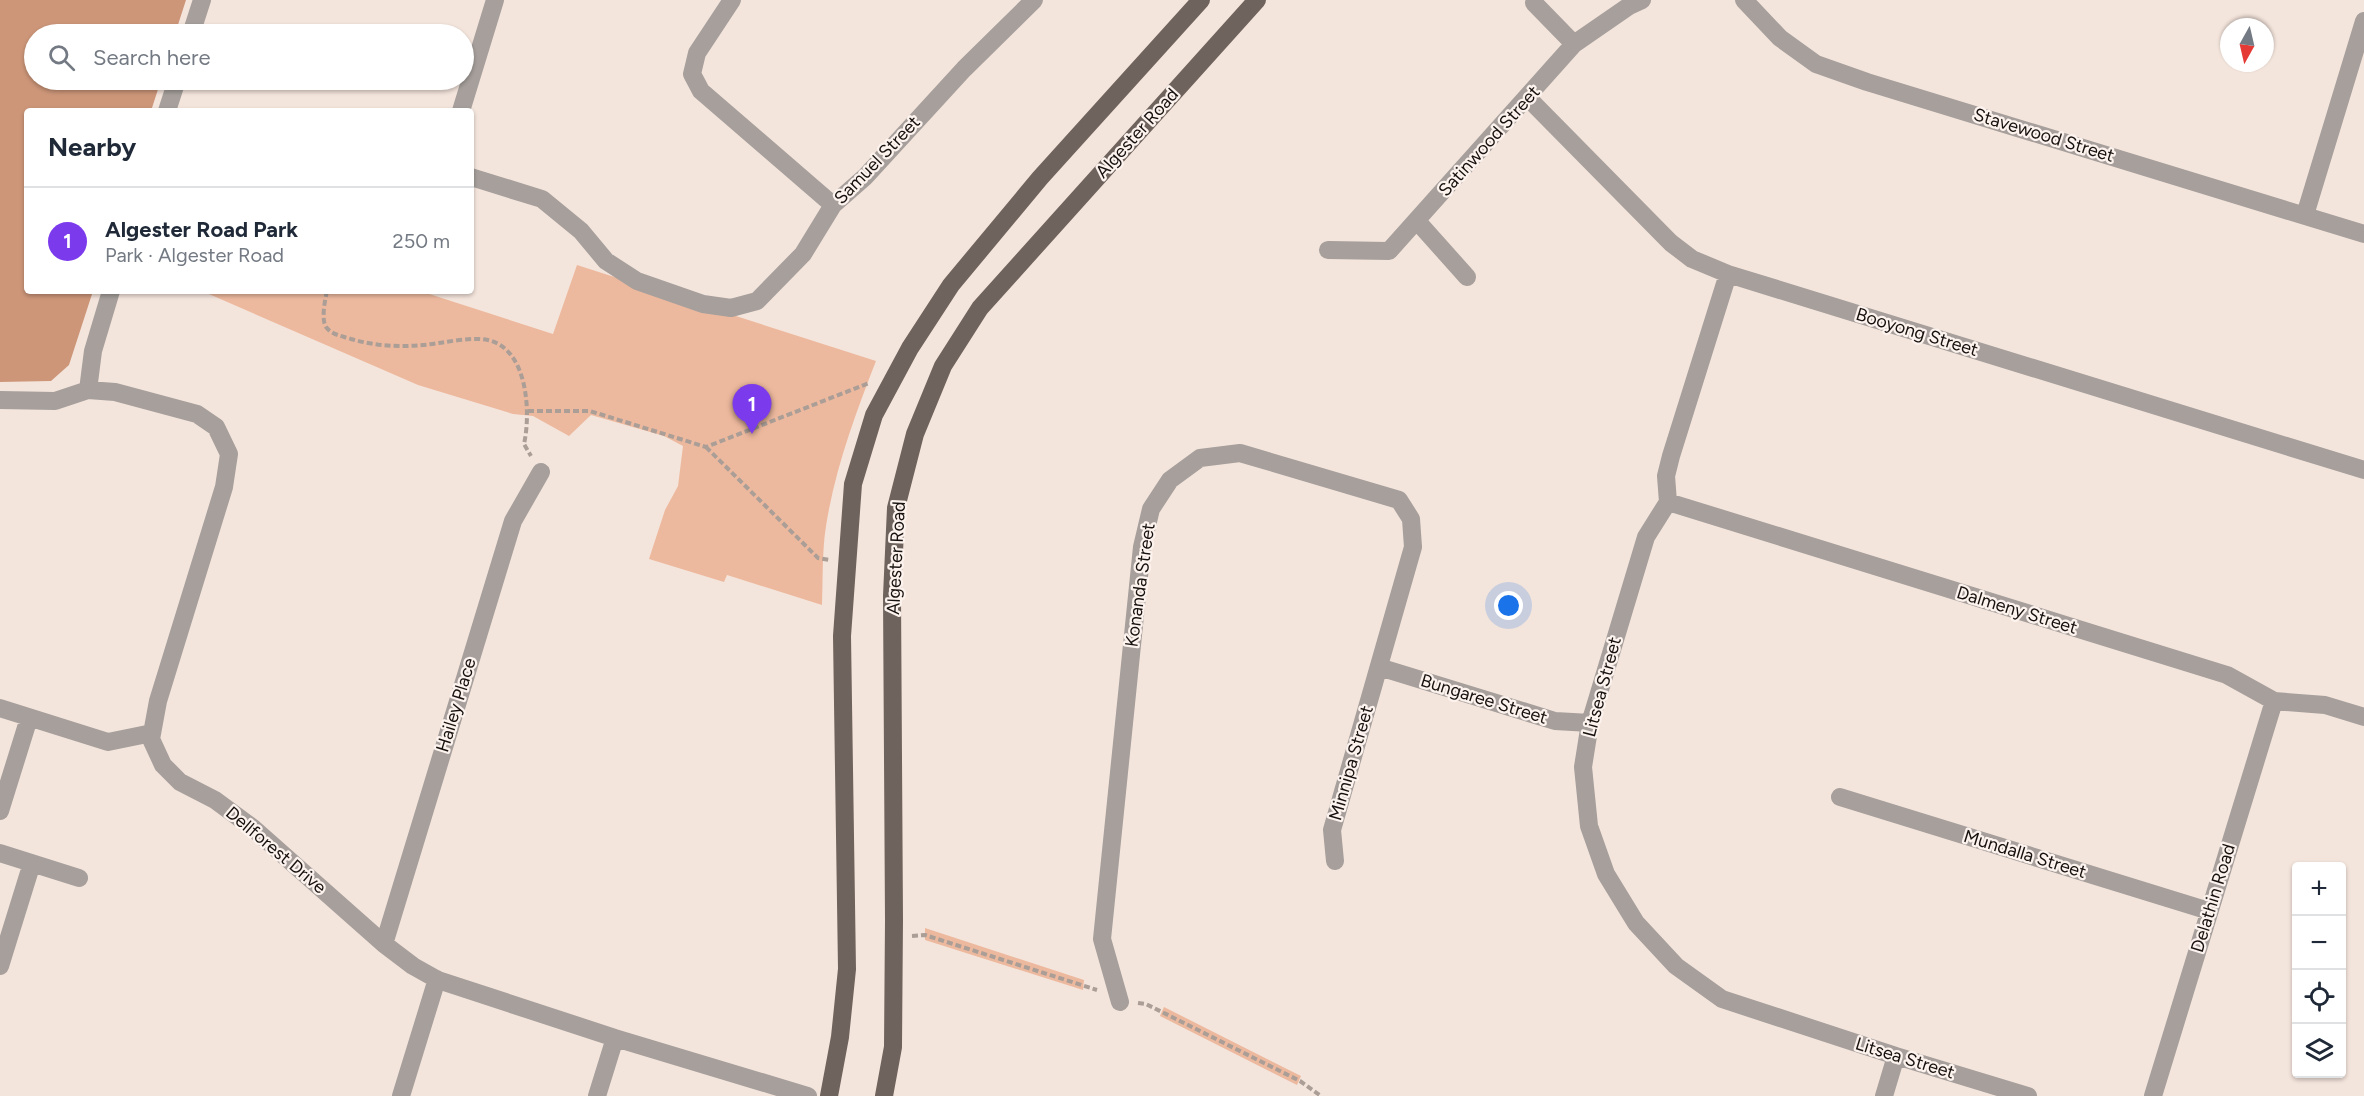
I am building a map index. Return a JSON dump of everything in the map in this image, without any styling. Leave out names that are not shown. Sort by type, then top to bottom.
[{"type":"main road","points":[[829,1096],[840,1037],[846,969],[843,625],[853,484],[874,415],[910,348],[951,285],[1040,178],[1201,0]]},
{"type":"main road","name":"Algester Road","points":[[884,1096],[893,1047],[892,596],[896,508],[915,434],[943,366],[980,308],[1257,0]]},
{"type":"street","points":[[194,24],[202,0]]},
{"type":"street","points":[[474,69],[495,0]]},
{"type":"street","points":[[732,0],[697,53],[692,74],[700,91],[832,205]]},
{"type":"street","name":"Samuel Street","points":[[474,178],[542,199],[581,231],[606,261],[637,281],[703,304],[731,308],[757,302],[802,254],[832,205],[865,177],[964,69],[1034,0]]},
{"type":"street","name":"Satinwood Street","points":[[1328,250],[1389,251],[1574,44],[1629,6],[1642,0]]},
{"type":"street","name":"Stavewood Street","points":[[1744,0],[1780,38],[1816,64],[1867,82],[2364,234]]},
{"type":"street","points":[[1534,3],[1574,44]]},
{"type":"street","points":[[2305,215],[2364,21]]},
{"type":"street","points":[[168,108],[174,90]]},
{"type":"street","points":[[462,108],[467,90]]},
{"type":"street","name":"Booyong Street","points":[[1528,98],[1671,243],[1692,259],[1728,274],[2364,470]]},
{"type":"street","points":[[1417,221],[1467,277]]},
{"type":"street","points":[[1668,502],[1666,476],[1671,456],[1728,274]]},
{"type":"street","points":[[0,400],[55,401],[88,390],[93,351],[110,294]]},
{"type":"street","name":"Dellforest Drive","points":[[88,390],[115,392],[196,414],[216,427],[229,454],[224,487],[158,701],[151,739],[163,765],[180,782],[215,800],[253,828],[384,944],[413,966],[437,979],[615,1038],[808,1096]]},
{"type":"street","name":"Konanda Street","points":[[1120,1002],[1102,939],[1142,547],[1151,509],[1170,480],[1200,458],[1240,453],[1399,500],[1411,519],[1413,547],[1379,667]]},
{"type":"street","name":"Hailey Place","points":[[384,944],[513,521],[541,472]]},
{"type":"street","name":"Dalmeny Street","points":[[1668,502],[2227,675],[2274,701],[2325,705],[2364,717]]},
{"type":"street","name":"Litsea Street","points":[[1668,502],[1646,537],[1590,723],[1583,767],[1588,826],[1606,874],[1636,923],[1676,966],[1722,999],[2028,1096]]},
{"type":"street","name":"Bungaree Street","points":[[1379,667],[1556,721],[1590,723]]},
{"type":"street","name":"Minnipa Street","points":[[1335,861],[1332,830],[1379,667]]},
{"type":"street","name":"Delathin Road","points":[[2152,1096],[2274,701]]},
{"type":"street","points":[[0,708],[108,742],[152,733]]},
{"type":"street","points":[[0,811],[29,718]]},
{"type":"street","name":"Mundalla Street","points":[[1840,797],[2209,911]]},
{"type":"street","points":[[0,853],[79,878]]},
{"type":"street","points":[[0,966],[32,863]]},
{"type":"street","points":[[401,1096],[437,979]]},
{"type":"street","points":[[597,1096],[615,1038]]},
{"type":"street","points":[[1884,1096],[1896,1056]]},
{"type":"path","points":[[327,294],[324,316],[326,326],[334,334],[366,343],[384,345],[414,346],[475,339],[489,340],[502,347],[518,369],[525,387],[528,411],[524,444],[541,472]]},
{"type":"path","points":[[706,447],[867,383],[874,384]]},
{"type":"path","points":[[528,411],[590,411],[706,447],[818,558],[830,560]]},
{"type":"path","points":[[911,936],[925,935],[1095,989],[1120,1002],[1146,1004],[1300,1081],[1321,1096]]},
{"type":"shaded area","points":[[0,0],[186,0],[178,24],[24,24],[24,90],[158,90],[152,108],[24,108],[24,294],[92,294],[69,365],[51,381],[0,382]]},
{"type":"shaded area","points":[[577,265],[876,361],[846,442],[830,505],[824,545],[822,605],[727,575],[724,582],[649,559],[665,510],[678,486],[683,446],[664,436],[591,415],[569,436],[533,416],[513,414],[418,385],[209,294],[429,294],[553,334]]},
{"type":"shaded area","points":[[925,928],[1084,980],[1083,990],[925,940]]},
{"type":"shaded area","points":[[1164,1007],[1301,1076],[1297,1085],[1160,1016]]},
{"type":"place","name":"Algester Road Park","points":[[752,434]]}]
